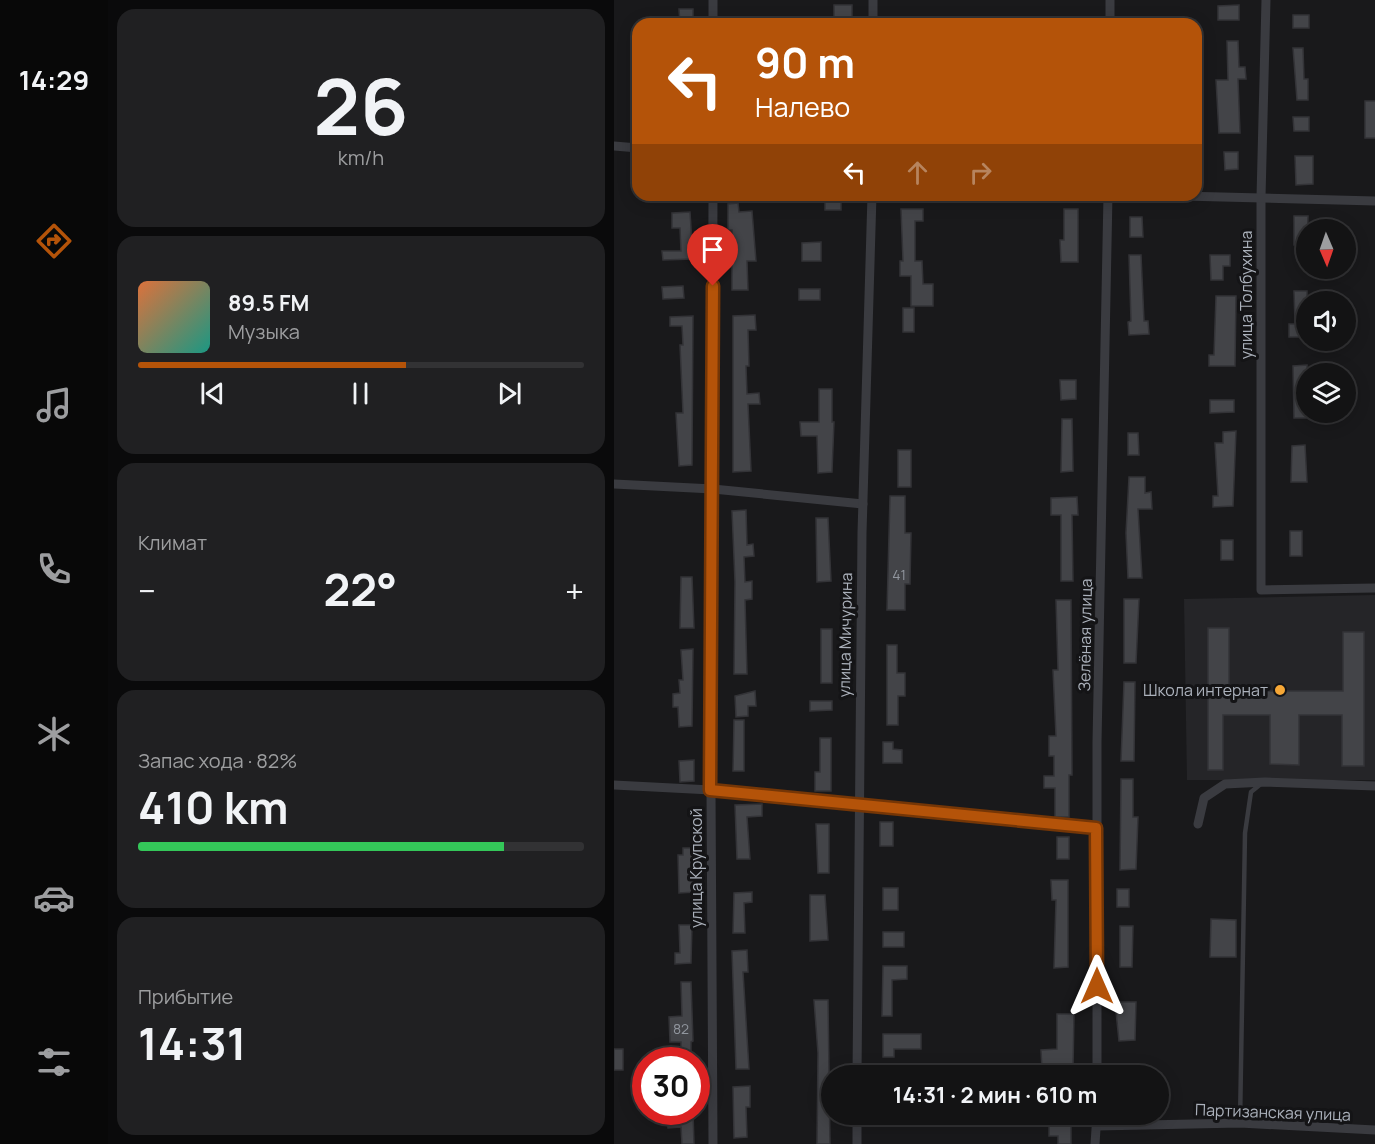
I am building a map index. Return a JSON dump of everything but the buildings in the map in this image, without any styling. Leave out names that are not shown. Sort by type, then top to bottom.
[{"type":"street","points":[[713,0],[713,18]]},
{"type":"street","points":[[873,0],[873,18]]},
{"type":"street","points":[[1110,0],[1110,18]]},
{"type":"street","name":"улица Толбухина","points":[[1266,0],[1261,197],[1261,590],[1376,588]]},
{"type":"street","points":[[614,146],[632,148]]},
{"type":"street","points":[[1202,198],[1261,197],[1376,201]]},
{"type":"street","name":"улица Крупской","points":[[713,201],[710,790],[713,1144]]},
{"type":"street","name":"улица Мичурина","points":[[857,1065],[857,807],[872,201]]},
{"type":"street","name":"Зелёная улица","points":[[1097,1065],[1096,828],[1108,201]]},
{"type":"street","points":[[614,484],[713,489],[863,504]]},
{"type":"street","points":[[1198,824],[1204,798],[1225,784],[1265,782],[1376,786]]},
{"type":"street","points":[[614,785],[710,790],[857,807],[1096,828]]},
{"type":"street","name":"Партизанская улица","points":[[1097,1126],[1240,1123],[1376,1130]]},
{"type":"street","points":[[857,1125],[857,1144]]},
{"type":"street","points":[[1096,1144],[1097,1126]]},
{"type":"lane","points":[[1240,1123],[1245,833],[1251,792],[1265,782]]},
{"type":"shaded area","name":"Школа интернат","points":[[1375,595],[1375,780],[1187,780],[1184,599]]},
{"type":"place","name":"Школа интернат","points":[[1280,690]]},
{"type":"route","points":[[713,286],[710,790],[857,807],[1096,828],[1097,986]]}]
